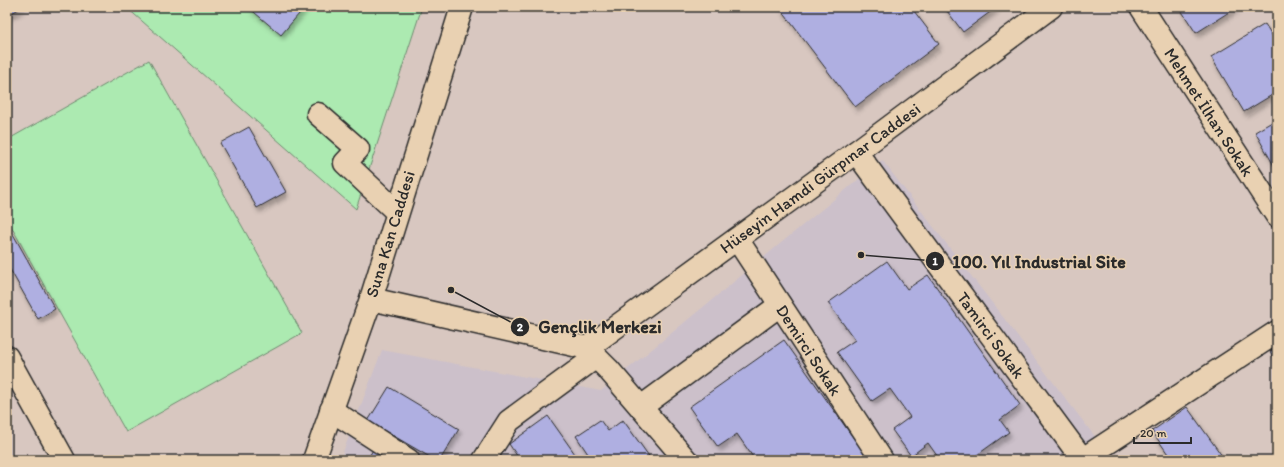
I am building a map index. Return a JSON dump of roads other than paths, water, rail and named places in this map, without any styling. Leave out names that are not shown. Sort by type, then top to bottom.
[{"type":"street","name":"Suna Kan Caddesi","points":[[314,460],[371,299],[462,7]]},
{"type":"street","name":"Hüseyin Hamdi Gürpınar Caddesi","points":[[484,460],[509,421],[592,352],[737,239],[1052,7]]},
{"type":"street","name":"Mehmet İlhan Sokak","points":[[1141,7],[1277,216]]},
{"type":"street","points":[[330,126],[358,149],[345,163],[397,212]]},
{"type":"street","name":"Tamirci Sokak","points":[[856,152],[1083,460]]},
{"type":"street","name":"Demirci Sokak","points":[[737,239],[882,460]]},
{"type":"street","points":[[371,299],[592,352],[686,460]]},
{"type":"street","points":[[641,408],[780,305]]},
{"type":"street","points":[[1083,460],[1277,332]]},
{"type":"street","points":[[7,357],[64,460]]},
{"type":"street","points":[[331,410],[408,460]]},
{"type":"place","name":"100. Yıl Industrial Site","points":[[861,255]]},
{"type":"place","name":"Gençlik Merkezi","points":[[451,290]]}]
